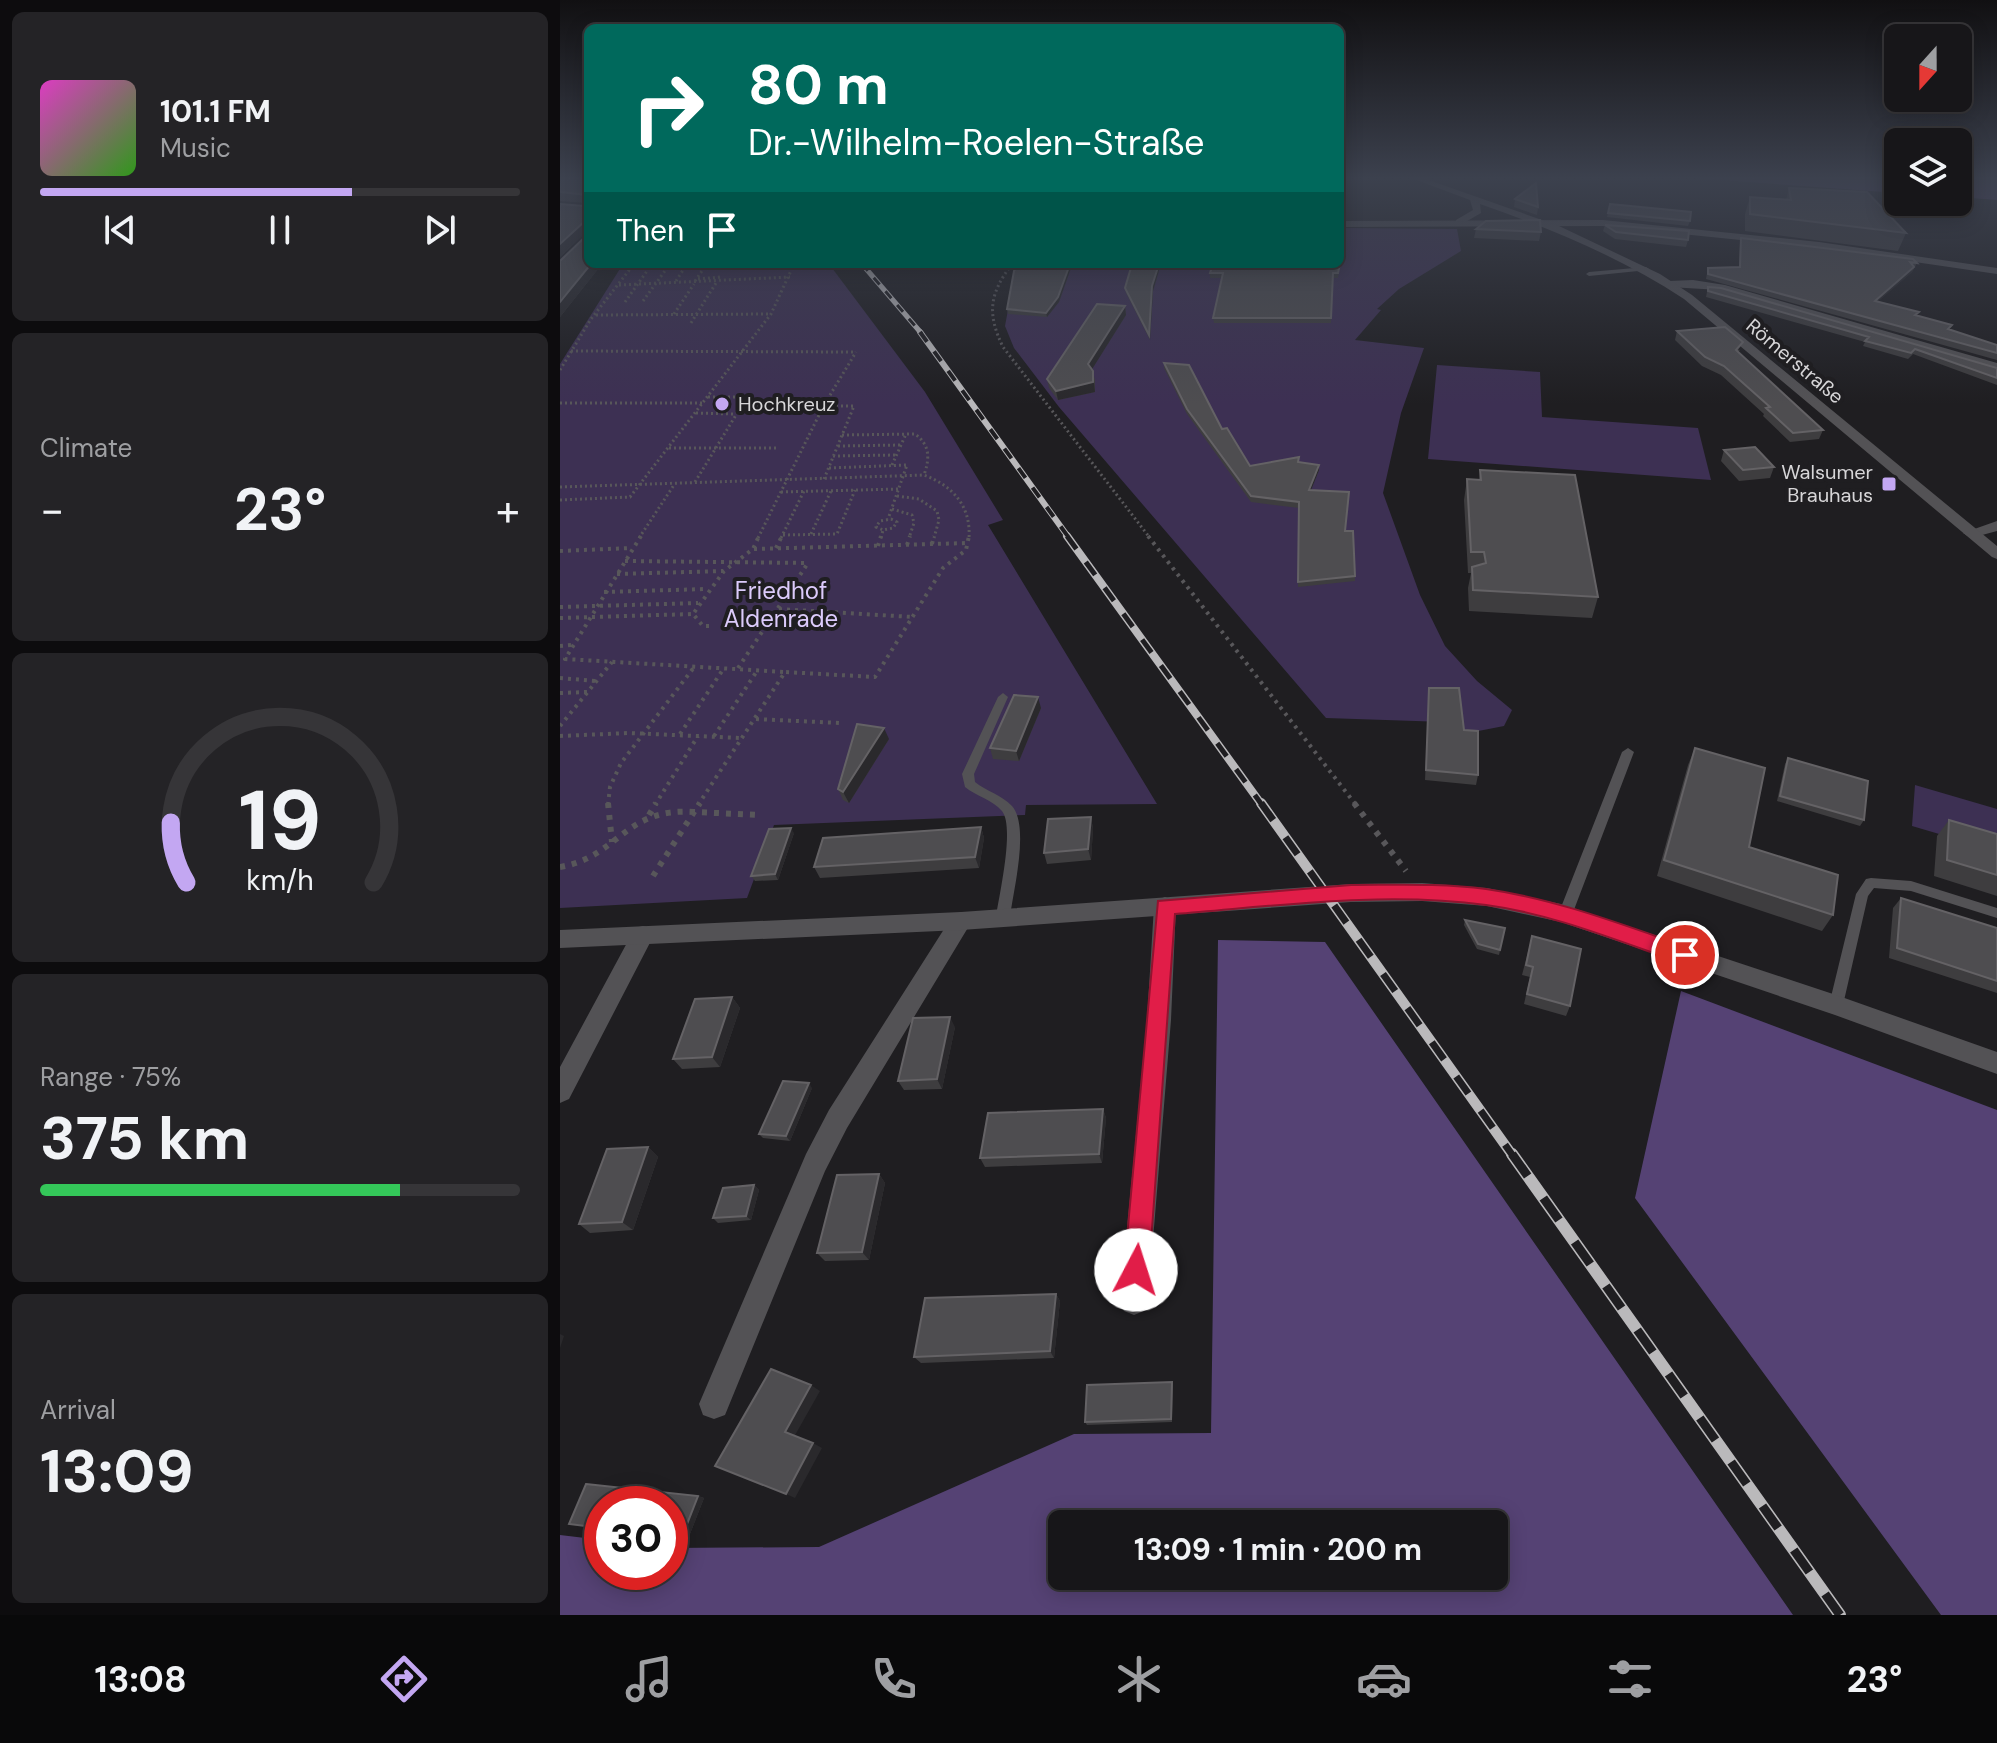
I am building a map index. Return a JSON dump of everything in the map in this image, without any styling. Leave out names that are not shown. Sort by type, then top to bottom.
[{"type":"street","name":"Römerstraße","points":[[1616,253],[1669,284],[1997,554]]},
{"type":"street","points":[[1864,253],[1997,271]]},
{"type":"street","points":[[1669,284],[1721,287],[1997,367]]},
{"type":"street","points":[[1971,533],[1997,526]]},
{"type":"street","points":[[560,939],[961,921],[1351,893],[1422,892],[1487,897],[1565,915],[1836,1005],[1997,1063]]},
{"type":"street","points":[[1134,1301],[1159,1020],[1165,906]]},
{"type":"street","points":[[714,1404],[815,1163],[838,1119],[961,921]]},
{"type":"street","points":[[560,1091],[643,935]]},
{"type":"lane","points":[[1589,274],[1646,269]]},
{"type":"lane","points":[[1003,697],[968,774],[969,784],[1002,803],[1012,814],[1003,917]]},
{"type":"lane","points":[[1565,915],[1628,752]]},
{"type":"lane","points":[[1836,1005],[1862,894],[1871,883],[1911,886],[1997,913]]},
{"type":"path","points":[[560,370],[631,268]]},
{"type":"path","points":[[625,302],[649,268]]},
{"type":"path","points":[[643,301],[667,268]]},
{"type":"path","points":[[676,282],[685,268]]},
{"type":"path","points":[[673,315],[704,268]]},
{"type":"path","points":[[691,323],[726,268]]},
{"type":"path","points":[[560,500],[630,497],[771,314],[792,268]]},
{"type":"path","points":[[1009,268],[1003,275],[995,300],[992,324],[1003,347],[1422,892]]},
{"type":"path","points":[[619,285],[790,277]]},
{"type":"path","points":[[596,315],[771,314]]},
{"type":"path","points":[[571,351],[856,352],[824,405],[753,549],[724,571],[708,589],[693,614]]},
{"type":"path","points":[[708,397],[747,397],[734,414]]},
{"type":"path","points":[[560,403],[703,403]]},
{"type":"path","points":[[741,405],[854,406],[824,479]]},
{"type":"path","points":[[696,413],[734,414]]},
{"type":"path","points":[[694,483],[737,417],[734,414]]},
{"type":"path","points":[[842,435],[906,434],[921,437],[930,461],[924,475]]},
{"type":"path","points":[[892,465],[906,434]]},
{"type":"path","points":[[838,446],[901,445]]},
{"type":"path","points":[[669,448],[777,448]]},
{"type":"path","points":[[833,456],[896,455]]},
{"type":"path","points":[[829,468],[907,465],[888,519]]},
{"type":"path","points":[[560,487],[924,475],[941,479],[956,493],[965,508],[970,526],[969,543],[966,550],[943,568],[875,677],[565,659],[604,592],[675,484]]},
{"type":"path","points":[[781,492],[899,489]]},
{"type":"path","points":[[783,535],[837,534],[855,490]]},
{"type":"path","points":[[776,548],[804,491]]},
{"type":"path","points":[[811,534],[831,491]]},
{"type":"path","points":[[896,496],[919,499],[937,511],[939,520],[932,544]]},
{"type":"path","points":[[892,509],[912,515],[914,523],[907,545]]},
{"type":"path","points":[[888,519],[895,520],[896,525],[883,530],[876,524],[888,519]]},
{"type":"path","points":[[878,546],[883,530]]},
{"type":"path","points":[[753,549],[969,543]]},
{"type":"path","points":[[560,551],[632,548]]},
{"type":"path","points":[[624,561],[808,563],[738,669]]},
{"type":"path","points":[[616,574],[724,571]]},
{"type":"path","points":[[604,592],[708,589]]},
{"type":"path","points":[[560,607],[699,603]]},
{"type":"path","points":[[779,609],[913,617]]},
{"type":"path","points":[[560,618],[693,614]]},
{"type":"path","points":[[693,614],[703,626],[709,626]]},
{"type":"path","points":[[560,646],[573,645]]},
{"type":"path","points":[[560,726],[612,662]]},
{"type":"path","points":[[612,842],[606,809],[620,759],[695,666]]},
{"type":"path","points":[[679,735],[724,668]]},
{"type":"path","points":[[713,737],[758,670]]},
{"type":"path","points":[[653,876],[785,672]]},
{"type":"path","points":[[560,678],[597,681]]},
{"type":"path","points":[[560,693],[588,692]]},
{"type":"path","points":[[560,714],[570,713]]},
{"type":"path","points":[[755,719],[839,723]]},
{"type":"path","points":[[560,736],[643,734],[742,738]]},
{"type":"path","points":[[560,867],[585,860],[649,815],[698,736]]},
{"type":"path","points":[[649,815],[671,811],[761,815]]},
{"type":"green space","points":[[1344,253],[1457,253],[1399,289],[1377,309],[1381,310],[1355,340],[1424,348],[1401,413],[1383,493],[1420,595],[1445,646],[1477,681],[1512,710],[1504,726],[1463,734],[1445,722],[1326,718],[1059,407],[1014,348],[1005,326],[1018,268],[1344,268]]},
{"type":"green space","name":"Friedhof Aldenrade","points":[[620,268],[832,268],[925,392],[1003,520],[988,525],[1157,804],[1026,805],[1025,815],[774,825],[747,898],[560,908],[560,364]]},
{"type":"green space","points":[[1437,365],[1540,372],[1542,417],[1698,428],[1711,480],[1428,459]]},
{"type":"green space","points":[[1915,785],[1997,809],[1997,851],[1912,826]]},
{"type":"shaded area","points":[[1218,940],[1325,942],[1793,1615],[560,1615],[560,1535],[584,1538],[584,1590],[688,1590],[688,1548],[819,1547],[1074,1434],[1211,1433]]},
{"type":"shaded area","points":[[1681,991],[1997,1110],[1997,1615],[1941,1615],[1635,1198]]},
{"type":"building","points":[[568,253],[584,253],[584,268],[588,268],[560,302],[560,261]]},
{"type":"building","points":[[1740,253],[1867,253],[1913,259],[1917,263],[1910,262],[1914,267],[1875,301],[1919,312],[1915,315],[1952,325],[1948,329],[1997,345],[1997,353],[1708,274],[1708,268],[1740,267]]},
{"type":"building","points":[[1016,268],[1069,268],[1058,297],[1046,313],[1007,309]]},
{"type":"building","points":[[1131,268],[1158,268],[1152,286],[1149,335],[1125,288]]},
{"type":"building","points":[[1212,268],[1339,268],[1338,273],[1333,273],[1331,318],[1213,318],[1223,273],[1210,273]]},
{"type":"building","points":[[1708,287],[1721,288],[1997,368],[1997,378],[1915,349],[1911,353],[1865,341],[1869,337],[1708,291]]},
{"type":"building","points":[[1097,304],[1125,306],[1088,364],[1093,371],[1093,382],[1056,391],[1047,379]]},
{"type":"building","points":[[1725,327],[1743,342],[1736,350],[1823,430],[1793,433],[1766,408],[1770,407],[1724,366],[1705,357],[1677,331]]},
{"type":"building","points":[[1164,363],[1189,365],[1222,429],[1227,428],[1250,466],[1299,457],[1298,462],[1319,465],[1309,490],[1349,492],[1345,531],[1353,531],[1355,576],[1298,582],[1299,502],[1251,496],[1187,409]]},
{"type":"building","points":[[1755,447],[1774,467],[1743,470],[1724,450]]},
{"type":"building","points":[[1480,470],[1575,475],[1598,597],[1473,590],[1472,567],[1486,563],[1484,552],[1471,552],[1467,479],[1481,480]]},
{"type":"building","points":[[1429,688],[1459,688],[1464,730],[1478,731],[1478,775],[1426,770]]},
{"type":"building","points":[[1014,695],[1038,697],[1016,751],[990,748]]},
{"type":"building","points":[[857,724],[884,728],[843,792],[838,789]]},
{"type":"building","points":[[1695,748],[1765,768],[1749,847],[1838,875],[1833,915],[1664,860]]},
{"type":"building","points":[[1788,758],[1868,781],[1864,820],[1780,796]]},
{"type":"building","points":[[1091,817],[1088,849],[1044,853],[1048,819]]},
{"type":"building","points":[[1949,820],[1997,834],[1997,875],[1947,860]]},
{"type":"building","points":[[981,827],[975,857],[814,867],[823,838]]},
{"type":"building","points":[[791,828],[775,874],[751,876],[769,829]]},
{"type":"building","points":[[1901,898],[1997,928],[1997,981],[1897,948]]},
{"type":"building","points":[[1465,920],[1505,928],[1500,950],[1478,944]]},
{"type":"building","points":[[1532,936],[1581,949],[1570,1006],[1527,994],[1533,967],[1526,965]]},
{"type":"building","points":[[732,997],[712,1057],[673,1059],[695,999]]},
{"type":"building","points":[[950,1017],[937,1079],[898,1081],[913,1018]]},
{"type":"building","points":[[783,1081],[809,1083],[786,1136],[759,1134]]},
{"type":"building","points":[[1103,1109],[1099,1154],[980,1158],[988,1113]]},
{"type":"building","points":[[648,1147],[622,1222],[579,1224],[607,1149]]},
{"type":"building","points":[[879,1174],[862,1252],[817,1253],[837,1175]]},
{"type":"building","points":[[754,1185],[746,1216],[713,1218],[723,1188]]},
{"type":"building","points":[[1056,1294],[1050,1351],[914,1357],[925,1298]]},
{"type":"building","points":[[771,1369],[811,1385],[785,1432],[813,1443],[786,1494],[715,1466]]},
{"type":"building","points":[[1172,1382],[1171,1419],[1085,1422],[1087,1385]]},
{"type":"building","points":[[584,1489],[584,1526],[569,1524]]},
{"type":"building","points":[[688,1495],[698,1496],[688,1522]]},
{"type":"railway","points":[[865,268],[922,334]]},
{"type":"railway","points":[[920,332],[1069,538]]},
{"type":"railway","points":[[1067,536],[1262,805]]},
{"type":"railway","points":[[1261,803],[1513,1156]]},
{"type":"railway","points":[[1512,1154],[1840,1615]]},
{"type":"place","name":"Hochkreuz","points":[[722,404]]},
{"type":"place","name":"Walsumer Brauhaus","points":[[1889,484]]},
{"type":"route","points":[[1136,1270],[1159,1020],[1165,906],[1351,893],[1422,892],[1487,897],[1561,913],[1685,955]]}]
